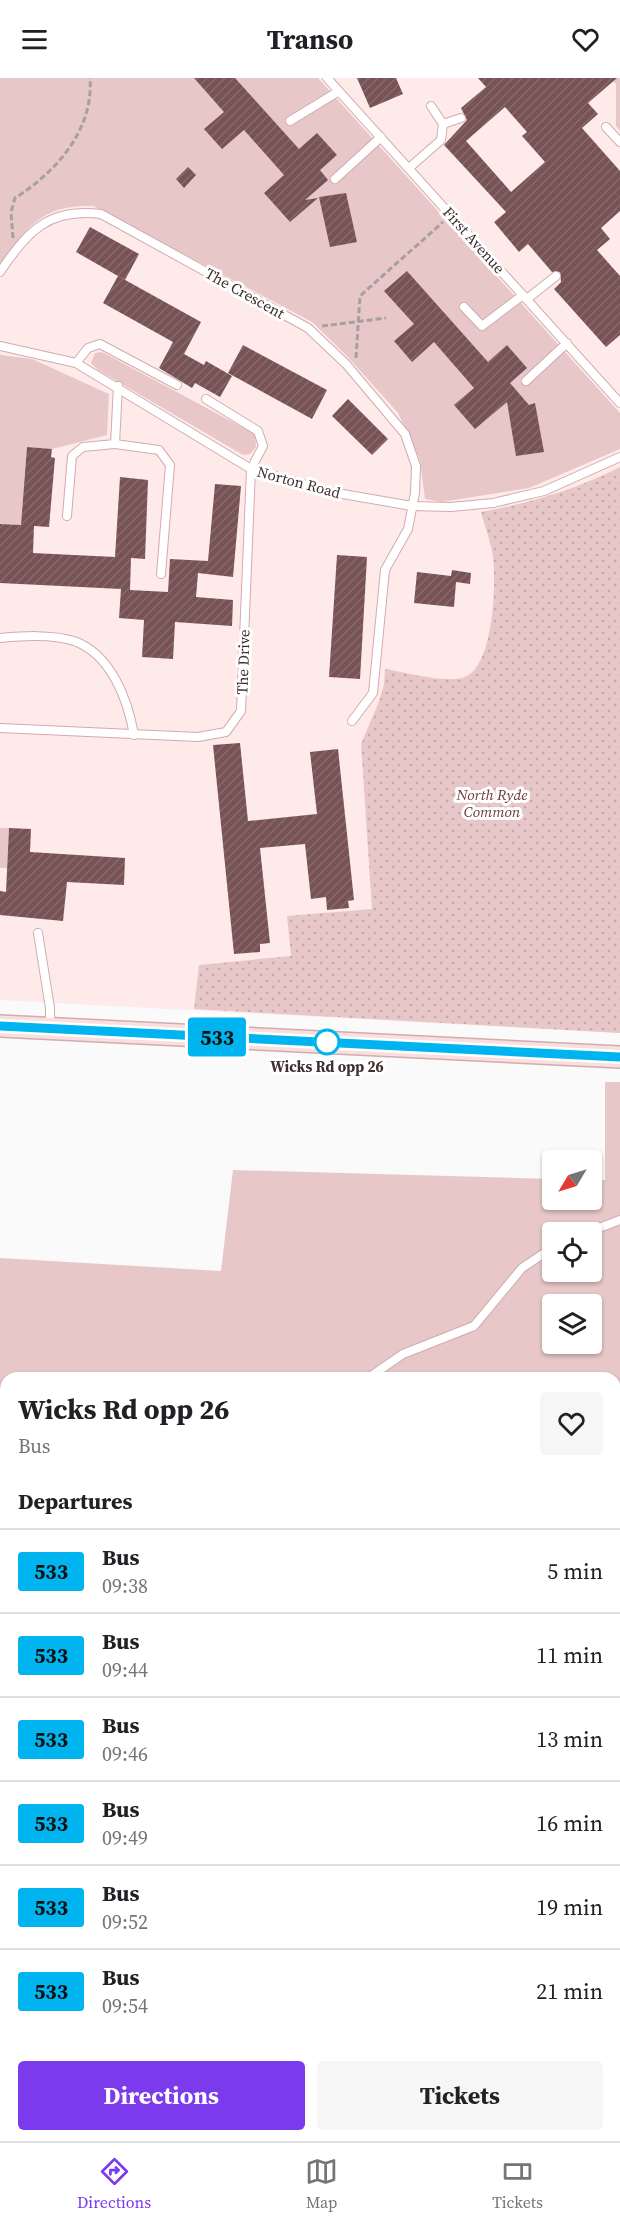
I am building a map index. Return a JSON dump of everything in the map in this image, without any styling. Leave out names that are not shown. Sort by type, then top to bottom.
[{"type":"main road","points":[[0,1026],[620,1057]]},
{"type":"lane","name":"First Avenue","points":[[327,78],[620,403]]},
{"type":"lane","points":[[290,121],[339,91]]},
{"type":"lane","points":[[409,168],[441,140],[443,124],[431,106]]},
{"type":"lane","points":[[443,124],[460,118]]},
{"type":"lane","points":[[606,127],[620,142]]},
{"type":"lane","points":[[335,179],[381,137]]},
{"type":"lane","name":"The Crescent","points":[[0,272],[13,253],[50,218],[76,211],[101,214],[308,328],[355,374],[399,424],[410,444],[416,480],[412,506],[408,529],[385,570],[373,693],[352,721]]},
{"type":"lane","points":[[464,307],[482,326],[556,276]]},
{"type":"lane","points":[[526,381],[567,344]]},
{"type":"lane","points":[[76,363],[88,348],[100,345],[177,385]]},
{"type":"lane","name":"Norton Road","points":[[0,346],[76,363],[118,386],[251,469],[331,492],[412,506],[451,507],[493,503],[544,491],[620,456]]},
{"type":"lane","points":[[115,444],[118,386]]},
{"type":"lane","points":[[206,399],[258,431],[263,446],[251,469]]},
{"type":"lane","points":[[67,516],[72,456],[83,447],[115,444],[159,450],[170,465],[161,574]]},
{"type":"lane","name":"The Drive","points":[[0,728],[198,737],[226,732],[241,711],[251,469]]},
{"type":"lane","points":[[0,638],[31,636],[75,642],[96,656],[116,680],[125,696],[134,735]]},
{"type":"lane","points":[[38,933],[50,1008],[50,1029]]},
{"type":"lane","points":[[602,1227],[620,1220]]},
{"type":"lane","points":[[377,1372],[403,1354],[474,1326],[522,1269],[542,1255]]},
{"type":"path","points":[[13,253],[11,212],[15,198],[35,185],[60,163],[81,130],[91,91],[90,78]]},
{"type":"path","points":[[355,374],[360,296],[451,215]]},
{"type":"path","points":[[308,328],[387,318]]},
{"type":"shaded area","points":[[0,78],[620,78],[620,1033],[0,1000]]},
{"type":"green space","points":[[0,78],[318,78],[620,413],[620,449],[529,488],[442,502],[425,499],[420,460],[398,413],[348,357],[312,322],[93,206],[61,209],[38,220],[19,239],[0,265]]},
{"type":"green space","points":[[610,78],[620,78],[620,131],[616,126],[616,84]]},
{"type":"green space","points":[[102,352],[255,434],[256,447],[250,454],[243,455],[98,370],[91,363],[95,353]]},
{"type":"green space","points":[[0,355],[32,359],[109,394],[107,435],[52,449],[27,447],[21,525],[0,524]]},
{"type":"green space","name":"North Ryde Common","points":[[620,467],[620,1033],[194,1009],[199,965],[291,956],[287,916],[372,909],[361,744],[378,704],[384,685],[385,669],[438,679],[459,678],[467,676],[476,668],[483,655],[491,621],[494,569],[491,546],[481,512],[552,495]]},
{"type":"green space","points":[[0,828],[9,828],[7,868],[0,868]]},
{"type":"green space","points":[[605,1082],[620,1082],[620,1372],[0,1372],[0,1258],[221,1271],[233,1170],[542,1179],[542,1210],[602,1210],[602,1180],[605,1180]]},
{"type":"building","points":[[194,78],[235,78],[299,149],[317,133],[337,155],[320,170],[328,180],[305,200],[318,198],[290,222],[264,193],[284,175],[244,130],[222,149],[204,129],[224,112]]},
{"type":"building","points":[[357,78],[396,78],[403,94],[370,108]]},
{"type":"building","points":[[478,78],[617,78],[588,103],[598,114],[582,128],[620,171],[620,211],[601,228],[610,239],[597,250],[620,276],[620,335],[606,347],[554,289],[561,282],[560,272],[552,272],[528,244],[519,252],[494,222],[506,212],[444,145],[467,120],[461,108],[486,87]],"holes":[[[505,107],[527,132],[522,136],[545,162],[511,192],[466,141]]]},
{"type":"building","points":[[188,167],[196,175],[184,188],[176,179]]},
{"type":"building","points":[[346,193],[357,242],[330,247],[319,197]]},
{"type":"building","points":[[90,227],[139,254],[125,280],[76,252]]},
{"type":"building","points":[[407,271],[488,362],[507,345],[527,368],[510,383],[529,405],[535,403],[544,452],[516,456],[507,402],[475,429],[454,405],[474,388],[434,342],[412,362],[394,341],[414,324],[384,291]]},
{"type":"building","points":[[118,276],[201,322],[184,354],[204,365],[206,361],[232,376],[220,397],[195,383],[192,388],[159,368],[173,342],[103,303]]},
{"type":"building","points":[[243,345],[327,390],[312,419],[228,373]]},
{"type":"building","points":[[348,399],[388,439],[372,455],[332,416]]},
{"type":"building","points":[[27,447],[52,449],[51,457],[55,458],[49,527],[34,526],[33,553],[115,557],[120,477],[148,480],[145,559],[131,558],[130,590],[168,592],[170,559],[208,561],[215,484],[241,486],[233,577],[198,573],[196,597],[233,600],[232,626],[175,622],[173,659],[142,657],[144,620],[119,618],[121,589],[0,583],[0,524],[21,525]]},
{"type":"building","points":[[337,555],[367,557],[360,679],[329,677]]},
{"type":"building","points":[[452,570],[471,573],[470,584],[456,582],[454,607],[414,603],[417,572],[451,576]]},
{"type":"building","points":[[240,743],[248,821],[317,814],[310,752],[338,749],[354,900],[348,901],[349,908],[327,910],[326,897],[311,899],[305,844],[260,848],[270,943],[260,944],[260,952],[234,954],[213,745]]},
{"type":"building","points":[[9,828],[31,829],[30,852],[125,858],[124,885],[67,882],[63,921],[0,915],[0,891],[6,892]]},
{"type":"bus line","name":"533","points":[[0,1026],[620,1057]]},
{"type":"place","name":"Wicks Rd opp 26","points":[[327,1042]]}]
